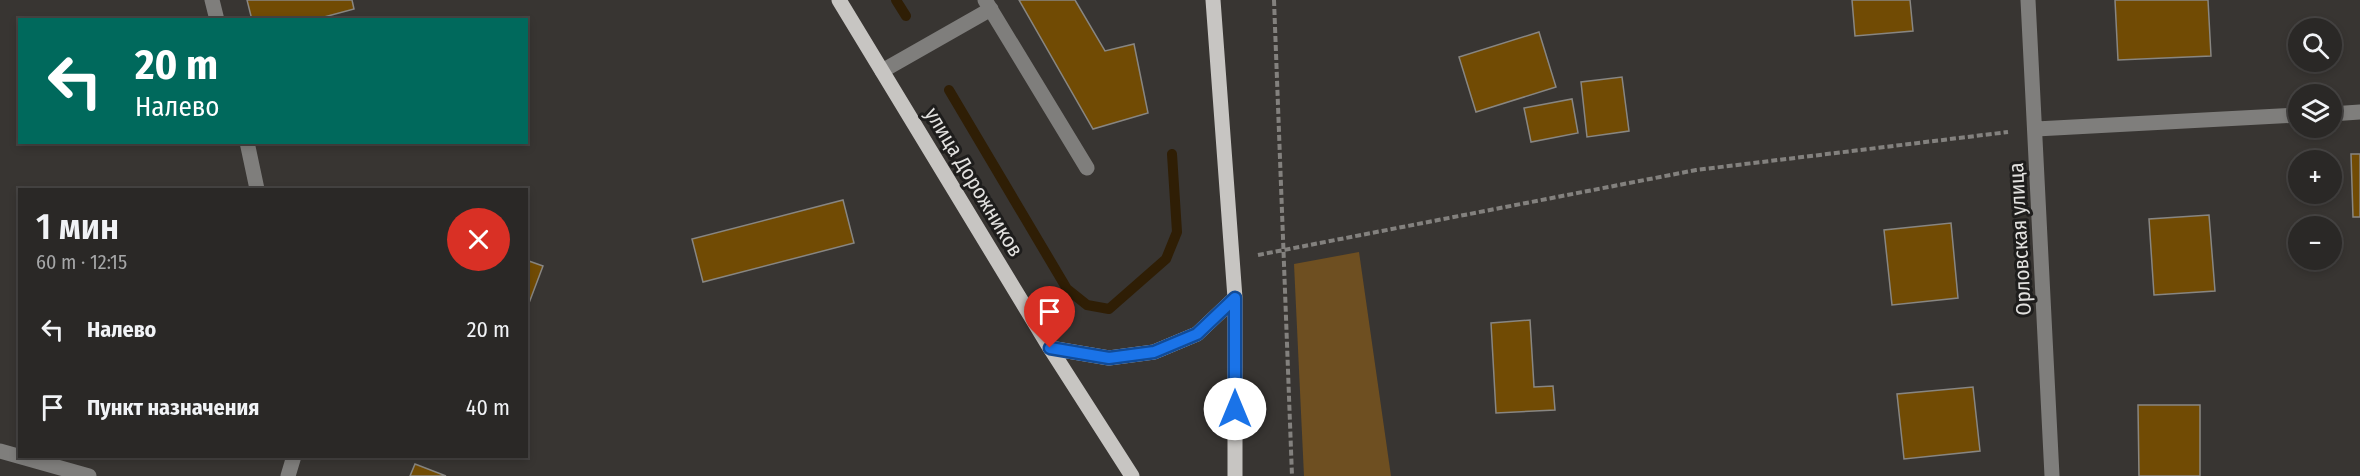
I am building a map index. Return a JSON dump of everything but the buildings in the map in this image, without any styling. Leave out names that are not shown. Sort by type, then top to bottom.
[{"type":"main road","name":"улица Дорожников","points":[[839,0],[1050,348],[1132,476]]},
{"type":"main road","points":[[1213,0],[1235,298],[1235,476]]},
{"type":"main road","points":[[1050,348],[1109,358],[1154,352],[1197,334],[1235,298]]},
{"type":"street","points":[[212,0],[216,18]]},
{"type":"street","name":"Орловская улица","points":[[2028,0],[2052,476]]},
{"type":"street","points":[[882,71],[988,4],[1087,168]]},
{"type":"street","points":[[2342,113],[2360,112]]},
{"type":"street","points":[[2036,129],[2288,116]]},
{"type":"street","points":[[247,144],[257,188]]},
{"type":"street","points":[[0,451],[18,456]]},
{"type":"street","points":[[25,458],[89,476]]},
{"type":"street","points":[[288,476],[293,458]]},
{"type":"path","points":[[1274,0],[1292,476]]},
{"type":"path","points":[[1233,260],[1696,170],[2036,129]]},
{"type":"shaded area","points":[[1359,252],[1391,476],[1304,476],[1294,264]]},
{"type":"waterway","points":[[896,0],[906,16]]},
{"type":"waterway","points":[[949,90],[1067,289],[1087,305],[1109,309],[1166,259],[1177,232],[1172,154]]},
{"type":"route","points":[[1050,348],[1109,358],[1154,352],[1197,334],[1235,298],[1235,409]]}]
